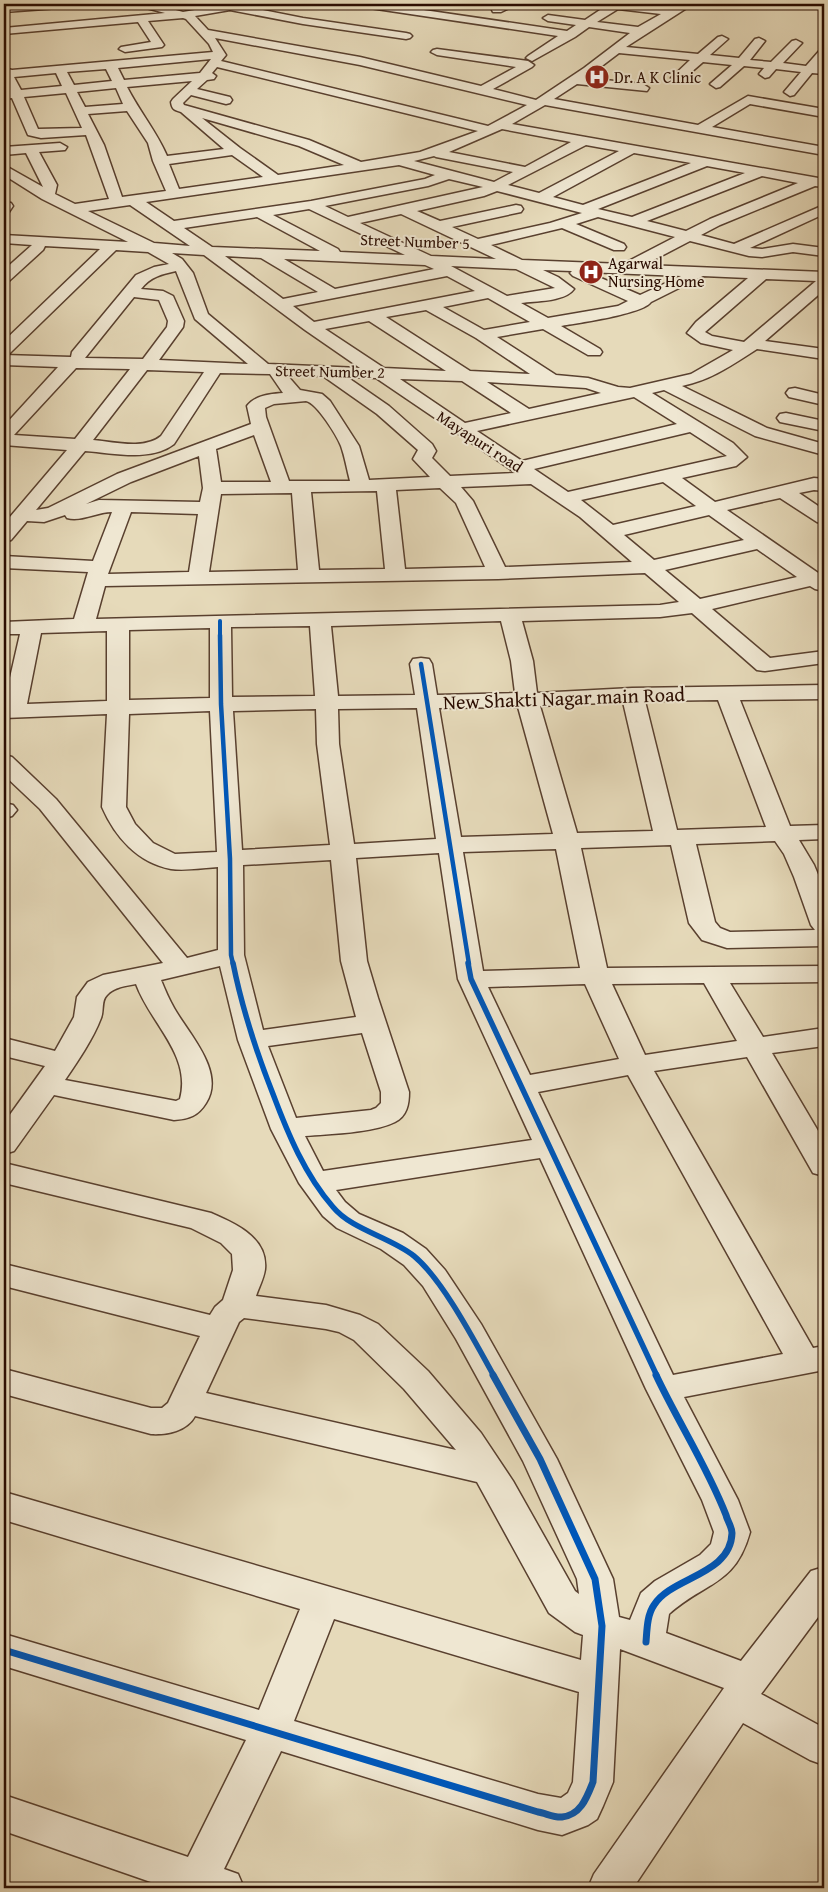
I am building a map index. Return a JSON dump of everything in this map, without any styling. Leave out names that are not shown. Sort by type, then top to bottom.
[{"type":"street","points":[[4,9],[34,5],[72,4]]},
{"type":"street","points":[[146,5],[165,4]]},
{"type":"street","points":[[4,40],[147,27],[188,14],[248,4]]},
{"type":"street","points":[[363,4],[571,35]]},
{"type":"street","points":[[512,4],[492,9],[522,14]]},
{"type":"street","points":[[72,209],[360,167],[436,153],[494,128],[541,102],[575,80],[640,31],[688,4]]},
{"type":"street","points":[[146,5],[219,19]]},
{"type":"street","points":[[532,58],[616,5],[674,12]]},
{"type":"street","points":[[230,7],[303,21],[406,36]]},
{"type":"street","points":[[560,7],[538,17],[640,31]]},
{"type":"street","points":[[111,50],[156,46],[158,44],[147,27],[127,20],[113,10]]},
{"type":"street","points":[[4,18],[81,12]]},
{"type":"street","points":[[188,14],[214,44],[218,56],[245,72],[494,128],[551,134],[819,182]]},
{"type":"street","points":[[602,14],[657,21]]},
{"type":"street","points":[[391,45],[445,17]]},
{"type":"street","points":[[4,31],[127,20]]},
{"type":"street","points":[[469,33],[490,24]]},
{"type":"street","points":[[133,36],[147,27]]},
{"type":"street","points":[[510,38],[528,29]]},
{"type":"street","points":[[323,54],[340,41],[361,30]]},
{"type":"street","points":[[202,32],[360,61],[541,102],[824,150]]},
{"type":"street","points":[[677,78],[722,39]]},
{"type":"street","points":[[402,72],[455,40]]},
{"type":"street","points":[[716,84],[741,63],[759,41]]},
{"type":"street","points":[[754,86],[796,43]]},
{"type":"street","points":[[617,49],[824,71]]},
{"type":"street","points":[[90,131],[36,134],[33,132],[25,109],[10,94],[7,72],[60,70],[218,56],[233,51]]},
{"type":"street","points":[[437,52],[528,66],[483,90]]},
{"type":"street","points":[[790,92],[824,52]]},
{"type":"street","points":[[360,61],[375,53]]},
{"type":"street","points":[[647,63],[660,54]]},
{"type":"street","points":[[218,56],[204,76],[176,104],[274,179]]},
{"type":"street","points":[[111,65],[131,107],[155,143],[160,161],[174,194]]},
{"type":"street","points":[[60,70],[125,201]]},
{"type":"street","points":[[10,94],[245,72]]},
{"type":"street","points":[[204,76],[222,80]]},
{"type":"street","points":[[575,80],[643,88]]},
{"type":"street","points":[[188,90],[226,100]]},
{"type":"street","points":[[700,129],[748,100],[824,113]]},
{"type":"street","points":[[787,119],[816,100]]},
{"type":"street","points":[[80,112],[131,107]]},
{"type":"street","points":[[185,110],[218,117],[304,143],[360,167]]},
{"type":"street","points":[[497,112],[516,116]]},
{"type":"street","points":[[551,134],[606,113]]},
{"type":"street","points":[[580,122],[824,163]]},
{"type":"street","points":[[754,138],[770,128]]},
{"type":"street","points":[[793,157],[824,137]]},
{"type":"street","points":[[348,221],[484,192],[527,171],[582,140]]},
{"type":"street","points":[[4,151],[97,145]]},
{"type":"street","points":[[29,149],[35,156],[50,185],[47,196]]},
{"type":"street","points":[[541,198],[632,149]]},
{"type":"street","points":[[160,161],[235,151]]},
{"type":"street","points":[[436,153],[527,171]]},
{"type":"street","points":[[397,161],[755,254],[788,248],[820,248]]},
{"type":"street","points":[[476,244],[564,224],[590,211],[707,162]]},
{"type":"street","points":[[4,169],[47,196],[167,257],[180,266],[185,274],[201,316],[268,367],[294,394],[309,396],[321,401],[350,446],[361,486]]},
{"type":"street","points":[[633,222],[762,171]]},
{"type":"street","points":[[170,226],[311,206],[428,182],[449,174]]},
{"type":"street","points":[[626,269],[685,236],[746,208],[819,182]]},
{"type":"street","points":[[8,188],[26,184]]},
{"type":"street","points":[[356,196],[438,226],[553,280],[566,288],[554,294],[505,301]]},
{"type":"street","name":"Mayapuri road","points":[[125,201],[170,226],[208,251],[311,327],[565,498],[610,532],[765,665],[787,692]]},
{"type":"street","points":[[311,206],[348,221],[425,259],[545,323],[594,352]]},
{"type":"street","points":[[482,335],[622,310],[643,302],[702,271],[734,249],[824,208]]},
{"type":"street","points":[[438,226],[516,209]]},
{"type":"street","points":[[261,214],[392,283]]},
{"type":"street","points":[[467,220],[643,302]]},
{"type":"street","points":[[200,222],[218,231]]},
{"type":"street","points":[[564,224],[619,247]]},
{"type":"street","points":[[4,239],[110,247]]},
{"type":"street","points":[[235,240],[333,294]]},
{"type":"street","points":[[4,246],[110,247]]},
{"type":"street","points":[[4,278],[38,247]]},
{"type":"street","points":[[4,351],[110,247]]},
{"type":"street","name":"Street Number 5","points":[[110,247],[824,277]]},
{"type":"street","points":[[4,438],[75,359],[146,275],[180,266]]},
{"type":"street","points":[[280,304],[448,271]]},
{"type":"street","points":[[764,274],[702,325],[695,333],[708,340],[748,347],[764,344],[824,354]]},
{"type":"street","name":"Street Number 2","points":[[4,360],[75,359],[147,362],[215,368],[268,367],[552,380],[588,383],[630,392],[696,378],[712,371],[748,347],[824,282]]},
{"type":"street","points":[[4,536],[29,515],[80,445],[175,327],[175,317],[164,296],[131,292]]},
{"type":"street","points":[[311,327],[490,293]]},
{"type":"street","points":[[554,294],[594,316]]},
{"type":"street","points":[[429,305],[482,335],[552,380]]},
{"type":"street","points":[[373,316],[526,415]]},
{"type":"street","points":[[4,351],[75,359]]},
{"type":"street","points":[[147,362],[268,367]]},
{"type":"street","points":[[4,438],[141,449],[160,446],[168,440],[215,368]]},
{"type":"street","points":[[325,370],[376,405],[423,444],[427,451],[422,459],[464,501],[498,573]]},
{"type":"street","points":[[660,386],[761,432],[824,450]]},
{"type":"street","points":[[463,429],[630,392],[727,447],[738,457],[730,462],[565,498]]},
{"type":"street","points":[[795,393],[824,400]]},
{"type":"street","points":[[309,396],[270,400],[258,404],[255,408],[260,426],[292,486],[309,576]]},
{"type":"street","points":[[329,413],[353,410],[412,396]]},
{"type":"street","points":[[786,418],[824,426]]},
{"type":"street","points":[[29,515],[55,512],[133,474],[207,448],[260,426]]},
{"type":"street","points":[[521,467],[691,426]]},
{"type":"street","points":[[198,578],[212,488],[207,448]]},
{"type":"street","points":[[666,476],[819,583]]},
{"type":"street","points":[[212,488],[361,486],[537,478]]},
{"type":"street","points":[[610,532],[814,484],[823,484]]},
{"type":"street","points":[[386,485],[396,574]]},
{"type":"street","points":[[784,492],[824,518]]},
{"type":"street","points":[[29,515],[56,519],[95,506],[209,508]]},
{"type":"street","points":[[83,626],[98,573],[124,506]]},
{"type":"street","points":[[4,562],[98,573],[198,578],[498,573],[651,567],[760,542]]},
{"type":"street","points":[[4,628],[510,614],[627,613],[697,606],[819,583]]},
{"type":"street","points":[[510,614],[522,661],[527,700],[567,842],[595,976],[636,1064],[814,1360],[663,1389]]},
{"type":"street","points":[[286,1129],[373,1119],[386,1115],[395,1105],[395,1092],[354,961],[343,852],[328,744],[327,702],[320,620]]},
{"type":"street","points":[[4,1650],[538,1812],[562,1817],[583,1806],[593,1782],[602,1626],[595,1579],[587,1559],[540,1459],[469,1332],[434,1278],[415,1257],[392,1241],[348,1221],[334,1209],[314,1183],[286,1129],[252,1040],[231,955],[230,859],[221,704],[220,621]]},
{"type":"street","points":[[118,625],[118,708],[114,807],[124,827],[141,845],[159,858],[173,862],[451,845],[824,832]]},
{"type":"street","points":[[10,710],[32,628]]},
{"type":"street","points":[[765,665],[824,657]]},
{"type":"street","points":[[421,664],[471,979],[663,1389],[720,1500],[732,1532],[727,1550],[713,1566],[668,1592],[654,1604],[648,1616],[646,1642]]},
{"type":"street","name":"New Shakti Nagar main Road","points":[[10,710],[824,692]]},
{"type":"street","points":[[727,694],[781,833],[794,847],[800,859],[824,925]]},
{"type":"street","points":[[632,695],[674,837],[702,922],[711,934],[727,940],[824,938]]},
{"type":"street","points":[[4,762],[48,804],[181,968]]},
{"type":"street","points":[[4,1144],[64,1062],[88,1017],[91,997],[98,988],[112,981],[181,968],[231,955]]},
{"type":"street","points":[[47,1085],[174,1111],[183,1112],[189,1109],[197,1091],[191,1057],[156,1000],[146,974]]},
{"type":"street","points":[[471,979],[712,974],[824,974]]},
{"type":"street","points":[[712,974],[824,1166]]},
{"type":"street","points":[[252,1040],[372,1023]]},
{"type":"street","points":[[522,1086],[636,1064],[824,1037]]},
{"type":"street","points":[[4,1047],[64,1062]]},
{"type":"street","points":[[314,1183],[549,1147]]},
{"type":"street","points":[[4,1173],[200,1220],[232,1235],[247,1251],[249,1262],[249,1270],[228,1318],[176,1417],[165,1422],[151,1421],[4,1382]]},
{"type":"street","points":[[4,1275],[228,1318],[248,1306],[326,1317],[349,1323],[366,1332],[428,1394],[469,1442],[501,1491],[562,1602],[588,1621],[646,1642],[742,1690],[824,1748]]},
{"type":"street","points":[[186,1401],[488,1471]]},
{"type":"street","points":[[4,1506],[598,1681]]},
{"type":"street","points":[[609,1888],[742,1690],[824,1582]]},
{"type":"street","points":[[4,1813],[205,1885],[270,1732],[322,1601]]},
{"type":"cycle path","points":[[4,1650],[538,1812],[562,1817],[574,1812],[583,1806],[593,1782],[602,1626],[595,1579],[540,1459],[469,1332],[434,1278],[415,1257],[392,1241],[348,1221],[334,1209],[314,1183],[286,1129],[252,1040],[241,1002],[231,955],[230,859],[221,704],[220,621]]},
{"type":"cycle path","points":[[421,664],[471,979],[663,1389],[720,1500],[732,1532],[727,1550],[713,1566],[668,1592],[654,1604],[649,1616],[646,1642]]},
{"type":"place","name":"Dr. A K Clinic","points":[[597,77]]},
{"type":"place","name":"Agarwal Nursing Home","points":[[591,272]]}]
